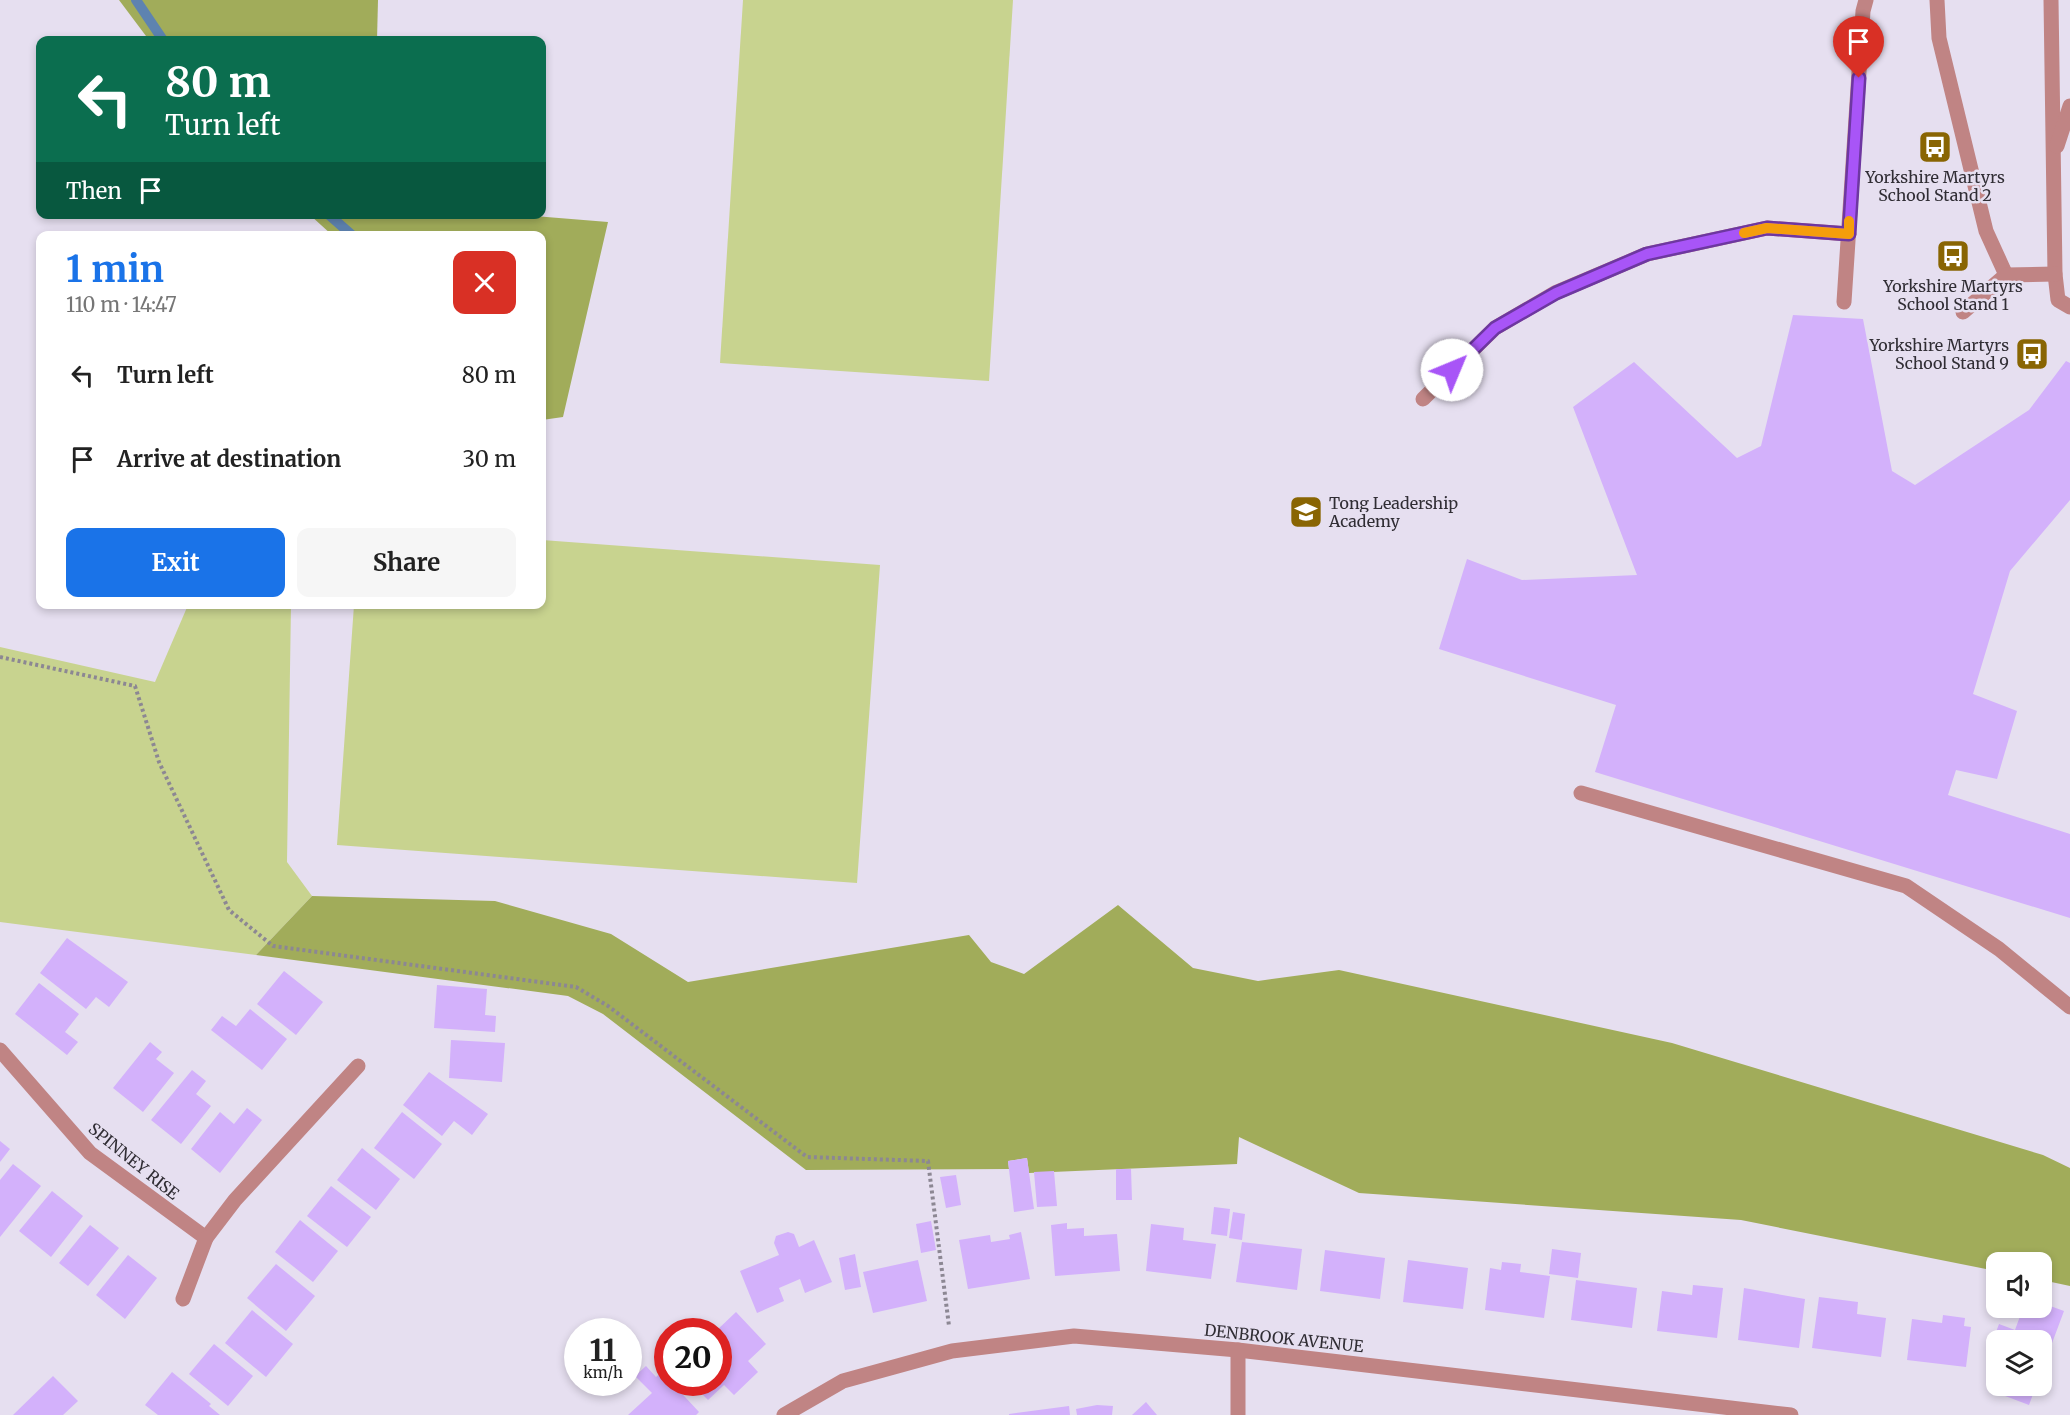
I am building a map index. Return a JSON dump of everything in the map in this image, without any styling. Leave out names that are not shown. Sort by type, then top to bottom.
[{"type":"street","points":[[1844,302],[1863,11],[1866,0]]},
{"type":"street","points":[[1937,0],[1939,38],[1983,220],[2006,274]]},
{"type":"street","points":[[2051,0],[2055,274],[2058,300],[2070,307]]},
{"type":"street","points":[[2053,157],[2070,106]]},
{"type":"street","points":[[1423,399],[1495,328],[1556,293],[1647,254],[1767,228],[1849,234]]},
{"type":"street","points":[[1963,312],[2006,274],[2055,274]]},
{"type":"street","points":[[1581,793],[1906,886],[1999,948],[2070,1007]]},
{"type":"street","name":"SPINNEY RISE","points":[[0,1050],[90,1153],[206,1238]]},
{"type":"street","points":[[183,1299],[206,1238],[235,1200],[358,1066]]},
{"type":"street","name":"DENBROOK AVENUE","points":[[784,1415],[843,1381],[952,1351],[1074,1336],[1238,1350],[1791,1415]]},
{"type":"street","points":[[1238,1350],[1238,1415]]},
{"type":"path","points":[[0,657],[135,686],[159,762],[229,910],[273,946],[576,987],[608,1006],[807,1157],[928,1161],[952,1351]]},
{"type":"green space","points":[[119,0],[378,0],[377,36],[146,36]]},
{"type":"green space","points":[[743,0],[1013,0],[989,381],[720,363]]},
{"type":"green space","points":[[546,217],[608,222],[563,417],[546,419],[546,231],[328,231],[314,219],[546,219]]},
{"type":"green space","points":[[546,540],[880,565],[857,883],[337,845],[354,609],[546,609]]},
{"type":"green space","points":[[186,609],[291,609],[287,862],[312,896],[256,955],[0,922],[0,647],[155,682]]},
{"type":"green space","points":[[312,896],[495,901],[611,934],[688,982],[969,935],[991,962],[1024,974],[1118,905],[1193,968],[1258,981],[1339,970],[1672,1043],[2043,1155],[2070,1168],[2070,1286],[2052,1282],[2052,1252],[1986,1252],[1986,1269],[1741,1220],[1359,1193],[1239,1137],[1237,1164],[1029,1173],[1027,1158],[1008,1161],[1009,1169],[806,1170],[603,1014],[568,996],[256,955]]},
{"type":"building","points":[[1793,315],[1863,319],[1892,471],[1915,485],[2029,410],[2066,361],[2070,363],[2070,500],[2010,571],[1973,694],[2017,711],[1997,779],[1956,770],[1948,795],[2070,834],[2070,918],[1595,772],[1616,705],[1439,649],[1467,559],[1522,580],[1637,575],[1573,407],[1634,362],[1737,458],[1761,446]]},
{"type":"building","points":[[67,938],[128,982],[109,1007],[96,997],[86,1009],[40,973]]},
{"type":"building","points":[[284,971],[323,1002],[296,1035],[257,1004]]},
{"type":"building","points":[[39,983],[79,1014],[65,1032],[78,1042],[67,1055],[15,1014]]},
{"type":"building","points":[[437,985],[487,989],[485,1015],[496,1016],[495,1032],[434,1028]]},
{"type":"building","points":[[250,1009],[287,1039],[262,1070],[211,1030],[222,1016],[236,1026]]},
{"type":"building","points":[[451,1040],[505,1043],[502,1082],[449,1078]]},
{"type":"building","points":[[150,1042],[162,1052],[156,1059],[174,1073],[143,1112],[113,1088]]},
{"type":"building","points":[[192,1070],[206,1081],[196,1094],[211,1106],[181,1144],[151,1120]]},
{"type":"building","points":[[429,1072],[488,1114],[472,1135],[454,1121],[442,1136],[403,1105]]},
{"type":"building","points":[[247,1108],[262,1120],[220,1173],[191,1149],[220,1112],[234,1124]]},
{"type":"building","points":[[402,1112],[442,1144],[414,1179],[374,1148]]},
{"type":"building","points":[[0,1141],[10,1149],[0,1162]]},
{"type":"building","points":[[362,1148],[400,1179],[376,1210],[337,1180]]},
{"type":"building","points":[[1027,1158],[1034,1209],[1014,1212],[1008,1161]]},
{"type":"building","points":[[13,1164],[41,1186],[0,1237],[0,1180]]},
{"type":"building","points":[[1116,1169],[1131,1169],[1132,1200],[1116,1200]]},
{"type":"building","points":[[1054,1171],[1057,1206],[1037,1207],[1034,1172]]},
{"type":"building","points":[[956,1175],[961,1205],[946,1208],[940,1177]]},
{"type":"building","points":[[331,1186],[371,1217],[347,1247],[307,1216]]},
{"type":"building","points":[[52,1191],[83,1216],[51,1257],[19,1231]]},
{"type":"building","points":[[1214,1207],[1230,1209],[1227,1236],[1211,1234]]},
{"type":"building","points":[[1233,1212],[1245,1214],[1242,1240],[1229,1238]]},
{"type":"building","points":[[300,1220],[338,1251],[313,1282],[275,1252]]},
{"type":"building","points":[[931,1221],[936,1250],[921,1253],[916,1224]]},
{"type":"building","points":[[1067,1223],[1067,1229],[1084,1228],[1084,1236],[1117,1234],[1120,1271],[1055,1276],[1051,1225]]},
{"type":"building","points":[[1151,1224],[1184,1228],[1183,1240],[1216,1244],[1211,1279],[1146,1271]]},
{"type":"building","points":[[90,1225],[119,1248],[88,1286],[59,1263]]},
{"type":"building","points":[[788,1232],[794,1234],[799,1247],[814,1240],[832,1282],[805,1293],[800,1279],[779,1288],[784,1301],[757,1313],[740,1271],[779,1255],[774,1243],[776,1236]]},
{"type":"building","points":[[1021,1232],[1030,1279],[968,1289],[959,1240],[990,1235],[991,1242],[1010,1239],[1009,1235]]},
{"type":"building","points":[[1242,1242],[1302,1249],[1297,1290],[1236,1282]]},
{"type":"building","points":[[1552,1249],[1581,1253],[1578,1278],[1549,1274]]},
{"type":"building","points":[[1325,1250],[1385,1258],[1380,1299],[1320,1291]]},
{"type":"building","points":[[855,1254],[861,1287],[845,1290],[839,1258]]},
{"type":"building","points":[[128,1255],[157,1278],[125,1319],[96,1295]]},
{"type":"building","points":[[918,1260],[927,1301],[873,1313],[863,1272]]},
{"type":"building","points":[[1408,1260],[1468,1268],[1463,1309],[1403,1302]]},
{"type":"building","points":[[1502,1262],[1521,1264],[1520,1272],[1550,1276],[1544,1318],[1485,1310],[1490,1268],[1501,1270]]},
{"type":"building","points":[[276,1264],[315,1296],[286,1331],[247,1298]]},
{"type":"building","points":[[1576,1280],[1637,1288],[1632,1328],[1571,1320]]},
{"type":"building","points":[[1693,1285],[1723,1288],[1717,1338],[1657,1331],[1662,1291],[1692,1295]]},
{"type":"building","points":[[1744,1288],[1805,1299],[1799,1348],[1738,1340]]},
{"type":"building","points":[[1819,1297],[1858,1302],[1857,1314],[1886,1318],[1881,1357],[1812,1348]]},
{"type":"building","points":[[2052,1307],[2064,1311],[2052,1343],[2052,1330],[2015,1330],[2019,1318],[2052,1318]]},
{"type":"building","points":[[252,1310],[293,1344],[266,1377],[225,1343]]},
{"type":"building","points":[[736,1312],[766,1344],[748,1361],[758,1372],[734,1395],[732,1393],[732,1318],[730,1318]]},
{"type":"building","points":[[1943,1315],[1965,1318],[1964,1326],[1971,1327],[1966,1367],[1907,1360],[1912,1319],[1942,1323]]},
{"type":"building","points":[[1999,1324],[2015,1330],[1997,1330]]},
{"type":"building","points":[[214,1344],[253,1376],[228,1406],[189,1374]]},
{"type":"building","points":[[646,1366],[654,1375],[654,1396],[684,1396],[699,1412],[696,1415],[628,1415],[652,1393],[642,1383],[642,1370]]},
{"type":"building","points":[[172,1372],[211,1404],[209,1406],[220,1415],[158,1415],[145,1405]]},
{"type":"building","points":[[53,1376],[78,1401],[63,1415],[13,1415]]},
{"type":"building","points":[[2005,1396],[2032,1396],[2029,1405]]},
{"type":"building","points":[[1146,1402],[1157,1415],[1132,1415]]},
{"type":"building","points":[[1097,1405],[1113,1406],[1112,1415],[1077,1415],[1076,1409]]},
{"type":"building","points":[[1069,1406],[1070,1415],[1009,1415],[1009,1414]]},
{"type":"waterway","points":[[136,0],[160,36]]},
{"type":"waterway","points":[[334,219],[347,231]]},
{"type":"slow traffic","points":[[1744,233],[1767,228],[1849,234],[1849,221]]},
{"type":"place","name":"Yorkshire Martyrs School Stand 2","points":[[1935,147]]},
{"type":"place","name":"Yorkshire Martyrs School Stand 1","points":[[1953,256]]},
{"type":"place","name":"Yorkshire Martyrs School Stand 9","points":[[2032,354]]},
{"type":"place","name":"Tong Leadership Academy","points":[[1306,512]]},
{"type":"route","points":[[1452,370],[1495,328],[1556,293],[1647,254],[1767,228],[1849,234],[1859,78]]}]
